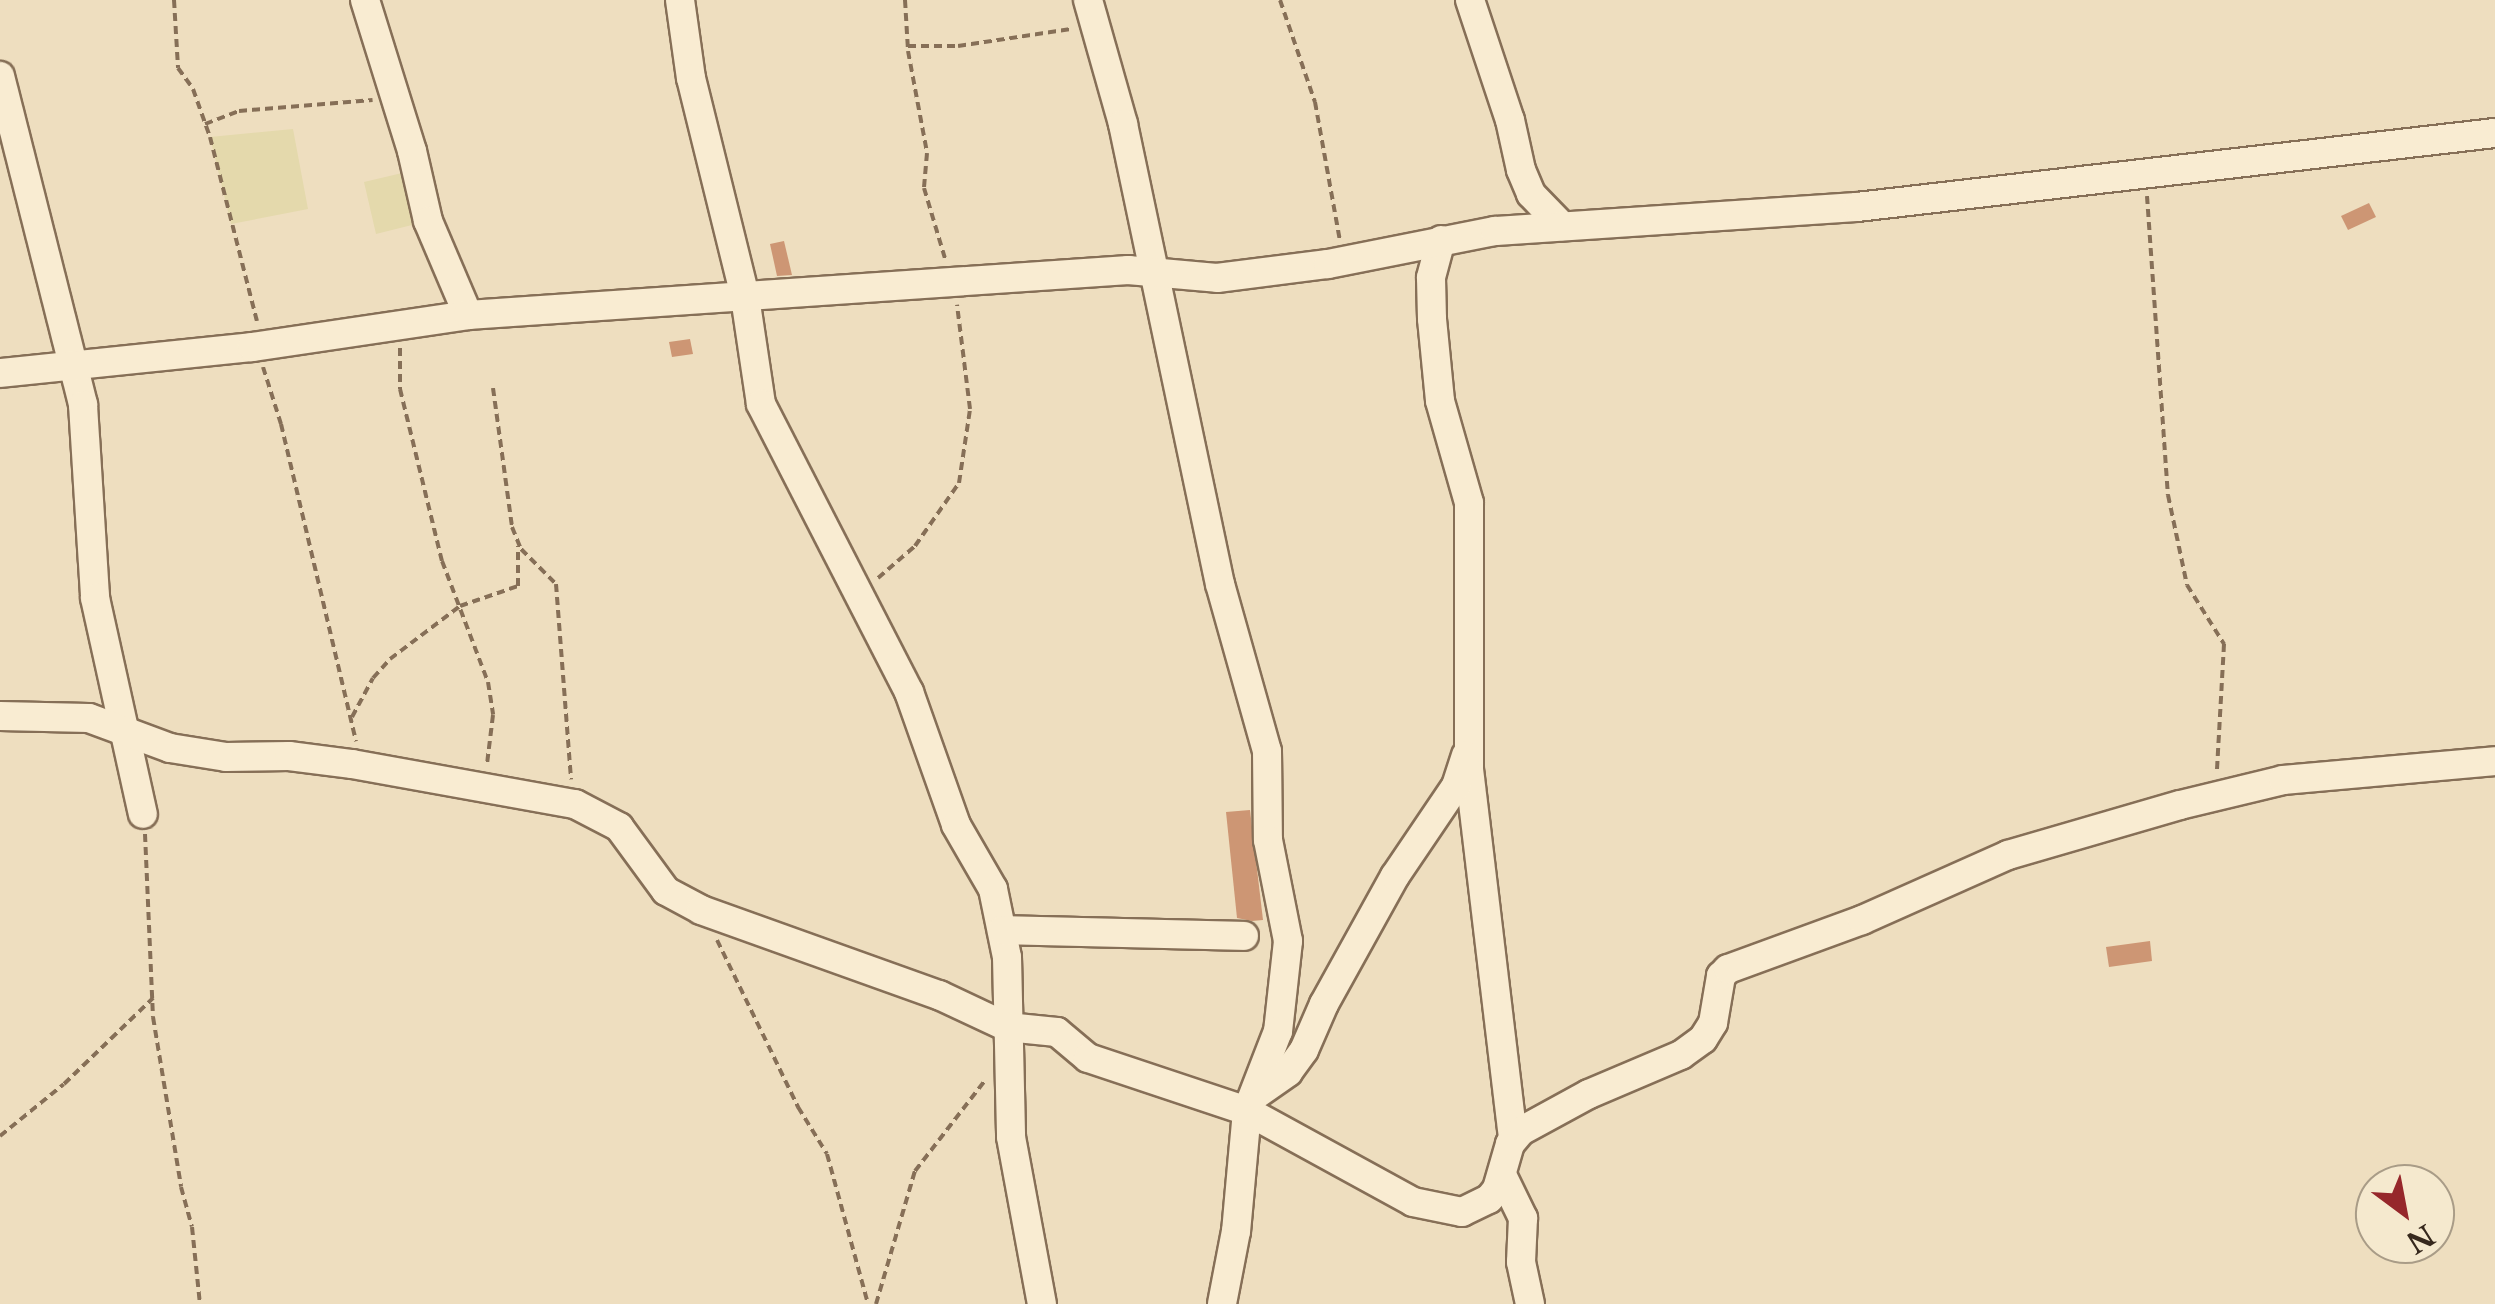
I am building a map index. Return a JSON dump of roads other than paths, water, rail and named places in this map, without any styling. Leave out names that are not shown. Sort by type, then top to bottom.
[{"type":"street","points":[[365,0],[428,221],[468,316]]},
{"type":"street","points":[[680,0],[691,78],[745,297],[761,404],[910,692],[956,825],[993,889],[1002,930],[1012,1137],[1042,1304]]},
{"type":"street","points":[[1470,0],[1510,120],[1520,170],[1531,194],[1562,226]]},
{"type":"street","points":[[1092,13],[1123,124],[1220,584],[1266,751],[1268,840],[1288,951],[1278,1031],[1250,1103],[1236,1231],[1222,1304]]},
{"type":"street","points":[[0,76],[83,405],[95,598],[143,814]]},
{"type":"street","points":[[0,373],[255,337],[398,328],[468,316],[1153,270],[1217,278],[1343,260],[1441,240],[1562,226],[1857,207],[2495,133]]},
{"type":"street","points":[[0,716],[89,718],[170,748],[226,757],[289,756],[360,765],[575,804],[619,827],[666,890],[701,910],[939,995],[1008,1040],[1057,1032],[1088,1058],[1250,1103],[1374,1183],[1430,1207],[1462,1212],[1488,1199],[1503,1176],[1513,1136],[1489,955],[1490,925],[1469,745],[1468,503],[1440,401],[1432,319],[1431,278],[1441,240]]},
{"type":"street","points":[[1250,1103],[1288,1072],[1304,1050],[1324,1004],[1395,876],[1456,786],[1469,745]]},
{"type":"street","points":[[1513,1136],[1588,1094],[1680,1055],[1703,1039],[1713,1022],[1720,976],[1728,969],[1862,920],[2008,855],[2283,780],[2495,761]]},
{"type":"street","points":[[1002,930],[1244,936]]},
{"type":"street","points":[[1503,1176],[1524,1218],[1520,1262],[1530,1304]]}]
